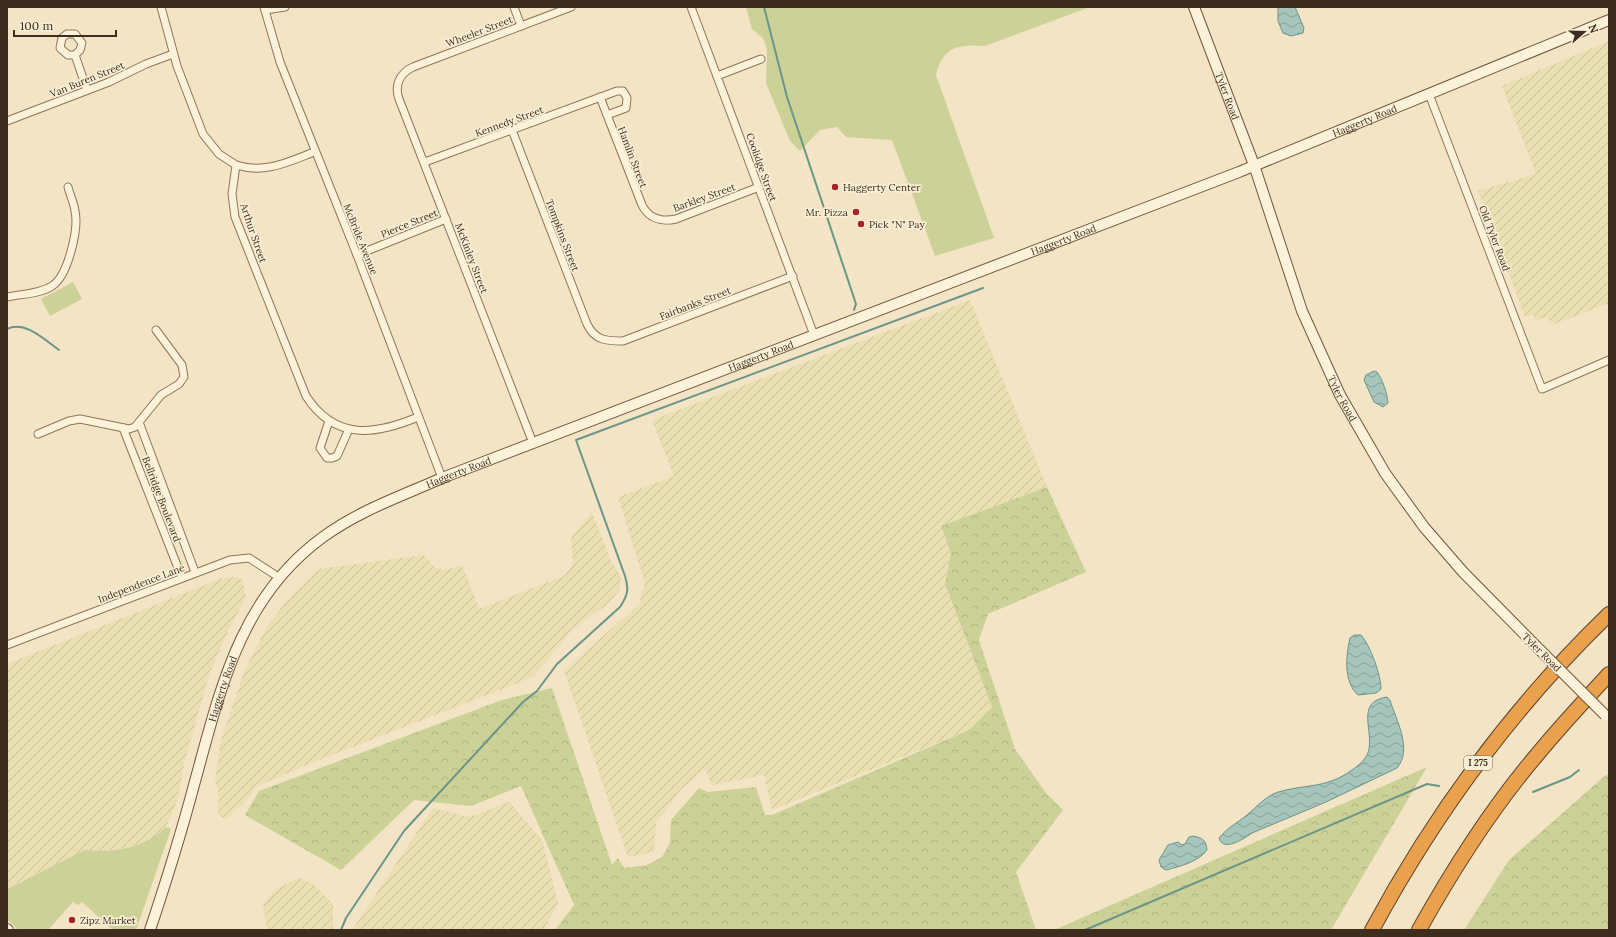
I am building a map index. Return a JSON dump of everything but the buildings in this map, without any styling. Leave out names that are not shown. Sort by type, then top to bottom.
[{"type":"highway","name":"I 275","points":[[1372,930],[1430,831],[1477,764],[1529,698],[1609,614]]},
{"type":"highway","points":[[1419,930],[1472,842],[1507,792],[1535,756],[1609,674]]},
{"type":"main road","name":"Tyler Road","points":[[1194,7],[1254,165],[1302,311],[1326,369],[1357,426],[1397,490],[1434,538],[1463,572],[1607,717]]},
{"type":"main road","name":"Haggerty Road","points":[[150,930],[180,837],[222,684],[233,655],[247,626],[280,578],[309,548],[342,524],[369,509],[442,478],[1254,165],[1609,20]]},
{"type":"street","points":[[161,7],[173,54],[203,134],[219,154],[236,164],[253,168],[269,168],[314,152]]},
{"type":"street","points":[[265,8],[285,7]]},
{"type":"street","points":[[514,7],[521,26]]},
{"type":"street","name":"Wheeler Street","points":[[399,81],[405,72],[413,67],[571,7]]},
{"type":"street","name":"Coolidge Street","points":[[691,7],[814,335]]},
{"type":"street","name":"McBride Avenue","points":[[265,8],[280,62],[314,152],[357,254],[442,478]]},
{"type":"street","name":"Van Buren Street","points":[[7,121],[173,54]]},
{"type":"street","points":[[75,55],[87,90]]},
{"type":"street","points":[[717,76],[761,59]]},
{"type":"street","name":"McKinley Street","points":[[399,81],[397,90],[399,99],[425,162],[533,442]]},
{"type":"street","name":"Kennedy Street","points":[[425,162],[600,97],[617,91],[623,91],[627,98],[626,108],[607,115]]},
{"type":"street","name":"Old Tyler Road","points":[[1429,94],[1542,389],[1609,360]]},
{"type":"street","name":"Hamlin Street","points":[[600,97],[642,205],[647,213],[655,218]]},
{"type":"street","name":"Tompkins Street","points":[[512,130],[587,324],[592,333],[603,340]]},
{"type":"street","name":"Arthur Street","points":[[236,164],[232,194],[235,217],[303,389],[314,408],[329,421],[349,430],[370,431],[382,429],[418,417]]},
{"type":"street","points":[[7,297],[46,289],[56,283],[69,256],[76,222],[75,211],[68,187]]},
{"type":"street","name":"Barkley Street","points":[[655,218],[665,221],[676,219],[759,187]]},
{"type":"street","name":"Pierce Street","points":[[357,254],[446,219]]},
{"type":"street","name":"Fairbanks Street","points":[[603,340],[625,340],[793,276]]},
{"type":"street","points":[[38,434],[69,421],[80,419],[129,429],[137,424],[161,395],[179,384],[184,377],[182,365],[156,330]]},
{"type":"street","points":[[329,421],[320,448],[327,458],[337,456],[349,430]]},
{"type":"street","name":"Bellridge Boulevard","points":[[137,424],[195,572]]},
{"type":"street","name":"Bellridge Boulevard","points":[[123,428],[182,578]]},
{"type":"street","name":"Independence Lane","points":[[7,645],[195,572],[230,560],[249,558],[280,578]]},
{"type":"shaded area","points":[[1609,41],[1609,303],[1552,325],[1547,317],[1536,320],[1532,314],[1525,317],[1478,191],[1536,174],[1502,86]]},
{"type":"shaded area","points":[[970,300],[1047,487],[941,526],[951,553],[945,585],[992,707],[969,730],[772,810],[764,775],[712,785],[705,769],[681,789],[656,823],[654,852],[628,857],[564,671],[639,604],[645,583],[618,497],[674,476],[652,420]]},
{"type":"shaded area","points":[[592,512],[611,561],[621,577],[619,591],[605,606],[573,629],[533,677],[309,764],[257,786],[245,802],[226,819],[218,816],[218,792],[215,780],[221,740],[245,669],[268,625],[289,598],[318,569],[424,555],[435,568],[445,570],[462,565],[479,609],[564,576],[573,565],[571,538]]},
{"type":"shaded area","points":[[233,577],[241,578],[246,598],[229,629],[210,672],[185,760],[177,801],[166,827],[155,837],[141,844],[127,848],[85,851],[7,888],[7,664],[220,579]]},
{"type":"shaded area","points":[[509,802],[542,840],[558,903],[544,930],[352,930],[433,808],[470,817]]},
{"type":"shaded area","points":[[300,878],[314,885],[333,904],[333,930],[267,930],[263,904],[277,888]]},
{"type":"green space","points":[[746,7],[1090,7],[985,46],[967,46],[953,49],[943,58],[936,75],[994,238],[935,256],[892,140],[846,137],[837,127],[820,130],[800,151],[790,141],[766,83],[767,49],[763,38],[752,29]]},
{"type":"green space","points":[[73,282],[82,299],[50,316],[41,299]]},
{"type":"green space","points":[[1047,487],[1086,572],[988,614],[979,640],[1015,749],[1046,793],[1063,810],[1016,872],[1036,930],[555,930],[574,905],[521,786],[471,806],[414,800],[341,870],[245,815],[259,791],[502,700],[552,688],[612,865],[618,858],[624,868],[647,865],[662,857],[670,843],[671,820],[699,788],[708,792],[756,787],[765,815],[772,815],[969,730],[992,707],[945,584],[951,553],[941,526]]},
{"type":"green space","points":[[1427,767],[1331,930],[1054,930]]},
{"type":"green space","points":[[1607,774],[1609,779],[1609,930],[1464,930],[1509,860]]},
{"type":"green space","points":[[166,827],[171,829],[136,930],[113,930],[82,902],[78,905],[73,902],[48,930],[18,930],[7,919],[7,889],[85,850],[128,848],[148,840]]},
{"type":"water","points":[[1278,7],[1295,7],[1304,28],[1303,33],[1291,36],[1283,33],[1278,21]]},
{"type":"water","points":[[1374,371],[1377,372],[1381,379],[1387,395],[1388,403],[1383,407],[1374,402],[1364,380],[1366,375]]},
{"type":"water","points":[[1354,635],[1361,635],[1374,660],[1381,683],[1381,689],[1376,693],[1358,695],[1350,683],[1347,668],[1347,653],[1350,638]]},
{"type":"water","points":[[1387,697],[1390,700],[1402,734],[1404,752],[1402,760],[1397,768],[1326,802],[1252,833],[1234,843],[1225,844],[1221,842],[1219,838],[1225,831],[1272,795],[1282,791],[1326,783],[1343,776],[1359,765],[1368,753],[1368,711],[1371,705],[1377,700]]},
{"type":"water","points":[[1193,836],[1202,839],[1206,844],[1207,850],[1199,858],[1189,863],[1166,870],[1161,867],[1159,860],[1168,845],[1178,842],[1182,845],[1185,844],[1189,837]]},
{"type":"waterway","points":[[764,7],[787,97],[856,304],[854,310]]},
{"type":"waterway","points":[[341,930],[346,918],[404,831],[523,702],[537,691],[557,664],[620,607],[625,599],[627,592],[625,576],[576,440],[983,288]]},
{"type":"waterway","points":[[7,329],[14,327],[28,329],[59,350]]},
{"type":"waterway","points":[[1533,792],[1570,777],[1579,770]]},
{"type":"waterway","points":[[1085,930],[1427,784],[1439,786]]},
{"type":"place","name":"Haggerty Center","points":[[835,187]]},
{"type":"place","name":"Mr. Pizza","points":[[856,212]]},
{"type":"place","name":"Pick \"N\" Pay","points":[[861,224]]},
{"type":"place","name":"Zipz Market","points":[[72,920]]}]
